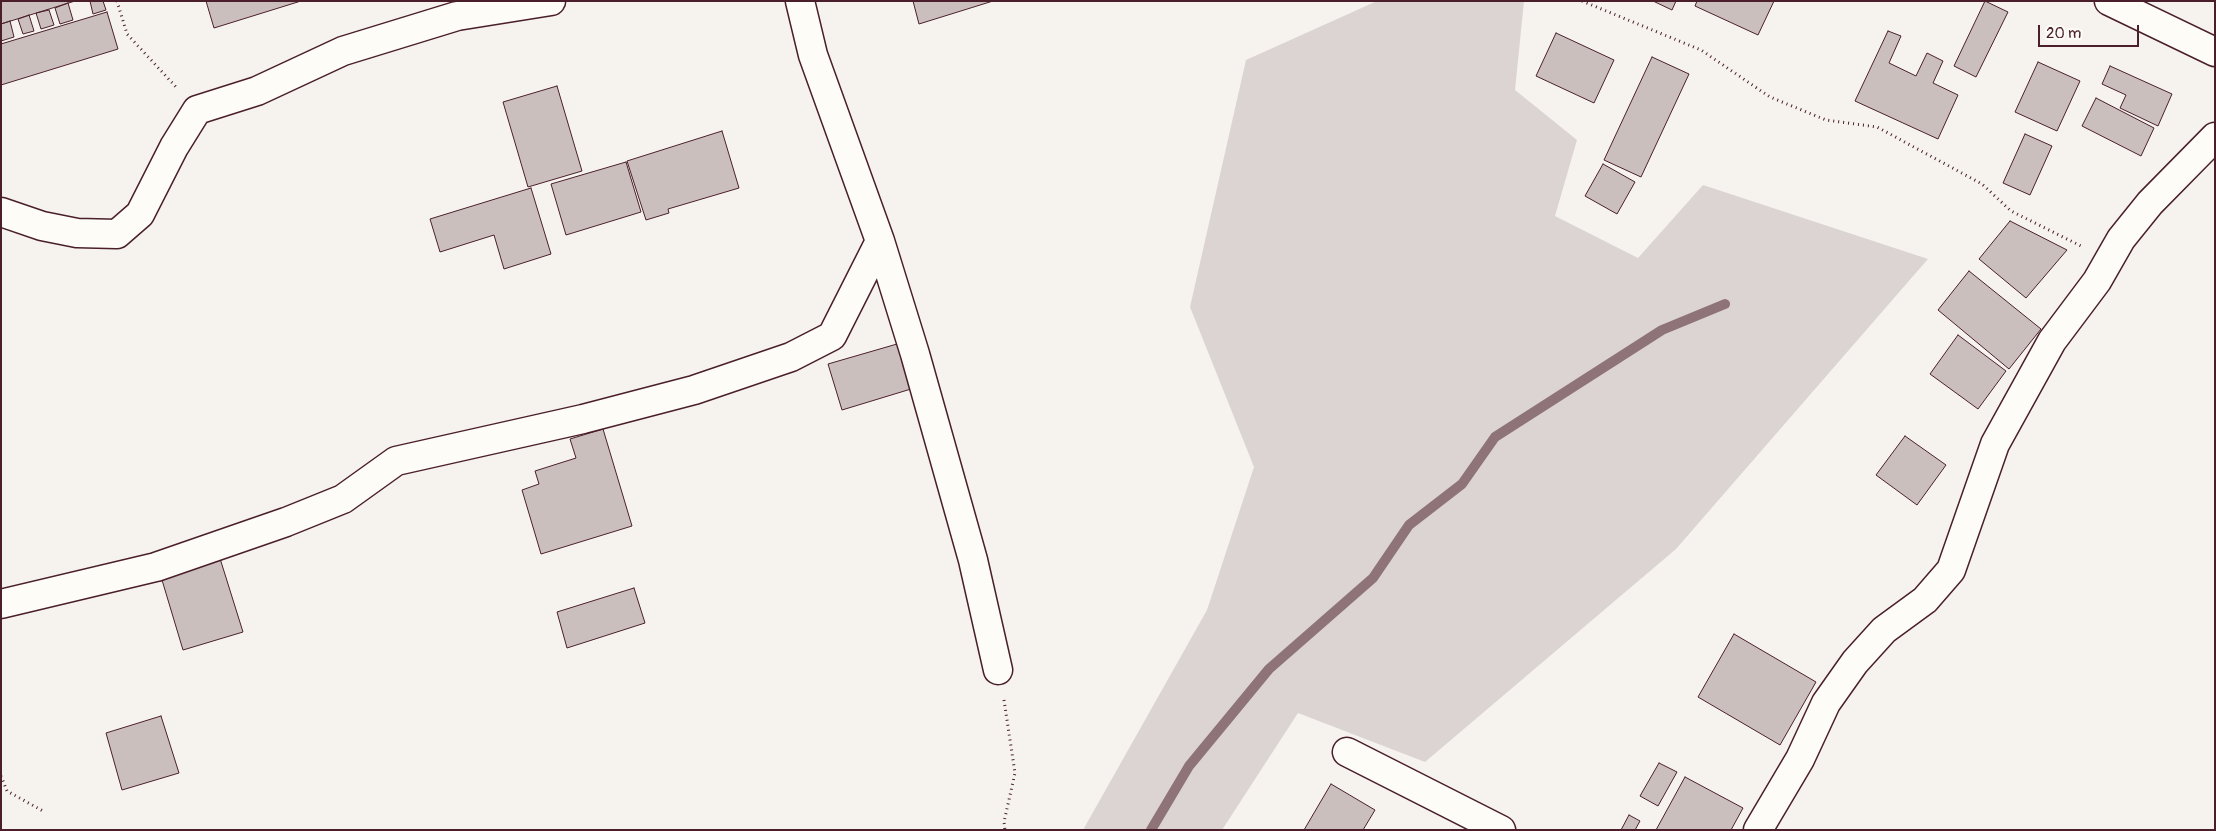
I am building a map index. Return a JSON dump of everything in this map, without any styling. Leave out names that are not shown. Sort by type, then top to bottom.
[{"type":"street","points":[[1,212],[42,226],[77,233],[117,234],[140,214],[174,147],[197,110],[257,91],[342,51],[457,16],[551,1]]},
{"type":"street","points":[[800,1],[813,55],[880,241],[973,560],[998,670]]},
{"type":"street","points":[[2109,1],[2215,52]]},
{"type":"street","points":[[1758,830],[1800,759],[1826,702],[1855,662],[1884,630],[1925,600],[1951,570],[1995,444],[2052,341],[2097,281],[2121,239],[2150,203],[2215,137]]},
{"type":"street","points":[[1,604],[156,567],[286,522],[343,499],[396,461],[583,419],[694,390],[791,358],[832,336],[880,241]]},
{"type":"street","points":[[1347,752],[1501,830]]},
{"type":"path","points":[[117,1],[128,34],[197,110]]},
{"type":"path","points":[[1582,1],[1701,50],[1770,97],[1826,120],[1877,128],[1982,184],[2011,211],[2058,233],[2108,261]]},
{"type":"path","points":[[998,670],[1008,719],[1015,774],[1004,822],[1005,830]]},
{"type":"path","points":[[1,776],[7,792],[43,811]]},
{"type":"shaded area","points":[[1377,1],[1524,1],[1515,90],[1577,140],[1555,216],[1638,258],[1703,185],[1928,259],[1676,549],[1425,762],[1298,713],[1222,830],[1083,830],[1207,610],[1254,467],[1190,307],[1246,60]]},
{"type":"building","points":[[1,1],[75,1],[1,24]]},
{"type":"building","points":[[90,1],[103,1],[106,10],[93,14]]},
{"type":"building","points":[[206,1],[301,1],[214,28]]},
{"type":"building","points":[[913,1],[993,1],[919,24]]},
{"type":"building","points":[[1653,1],[1676,1],[1672,10]]},
{"type":"building","points":[[1697,1],[1774,1],[1758,35],[1695,6]]},
{"type":"building","points":[[1985,1],[2008,12],[1976,77],[1954,66]]},
{"type":"building","points":[[68,3],[73,20],[60,24],[55,8]]},
{"type":"building","points":[[49,10],[54,25],[41,29],[36,13]]},
{"type":"building","points":[[107,12],[118,49],[1,85],[1,44]]},
{"type":"building","points":[[29,15],[34,31],[23,34],[18,19]]},
{"type":"building","points":[[10,21],[14,37],[1,41],[1,24]]},
{"type":"building","points":[[1888,31],[1901,36],[1889,63],[1916,76],[1927,53],[1943,61],[1933,83],[1958,95],[1938,139],[1855,101]]},
{"type":"building","points":[[1556,33],[1614,60],[1594,103],[1536,76]]},
{"type":"building","points":[[1652,57],[1689,74],[1641,177],[1604,160]]},
{"type":"building","points":[[2038,62],[2080,81],[2057,131],[2015,112]]},
{"type":"building","points":[[2110,66],[2172,94],[2158,126],[2120,108],[2126,95],[2102,84]]},
{"type":"building","points":[[557,86],[582,171],[528,187],[503,102]]},
{"type":"building","points":[[2096,98],[2154,128],[2141,156],[2082,126]]},
{"type":"building","points":[[722,131],[739,188],[668,209],[669,213],[646,220],[627,161]]},
{"type":"building","points":[[2025,134],[2052,146],[2030,195],[2003,183]]},
{"type":"building","points":[[626,162],[641,212],[566,235],[551,184]]},
{"type":"building","points":[[1603,164],[1635,182],[1617,214],[1585,196]]},
{"type":"building","points":[[531,188],[551,254],[504,269],[494,235],[440,252],[430,219]]},
{"type":"building","points":[[2010,221],[2067,250],[2026,298],[1979,259]]},
{"type":"building","points":[[1969,271],[2041,329],[2009,369],[1938,310]]},
{"type":"building","points":[[1958,335],[2006,371],[1978,409],[1930,374]]},
{"type":"building","points":[[897,344],[911,389],[842,410],[828,364]]},
{"type":"building","points":[[603,429],[632,526],[541,554],[522,490],[539,484],[535,471],[576,458],[570,439]]},
{"type":"building","points":[[1905,436],[1946,465],[1917,505],[1876,475]]},
{"type":"building","points":[[218,552],[243,632],[183,650],[159,570]]},
{"type":"building","points":[[634,588],[645,623],[567,648],[557,612]]},
{"type":"building","points":[[1734,634],[1816,682],[1780,745],[1698,697]]},
{"type":"building","points":[[161,716],[179,773],[122,790],[106,733]]},
{"type":"building","points":[[1659,763],[1677,772],[1658,806],[1640,796]]},
{"type":"building","points":[[1685,777],[1743,808],[1731,830],[1656,830]]},
{"type":"building","points":[[1331,784],[1375,810],[1363,830],[1304,830]]},
{"type":"building","points":[[1629,815],[1640,821],[1635,830],[1621,830]]},
{"type":"waterway","points":[[1151,830],[1189,766],[1269,669],[1373,578],[1409,525],[1462,484],[1495,437],[1662,330],[1725,304]]}]
